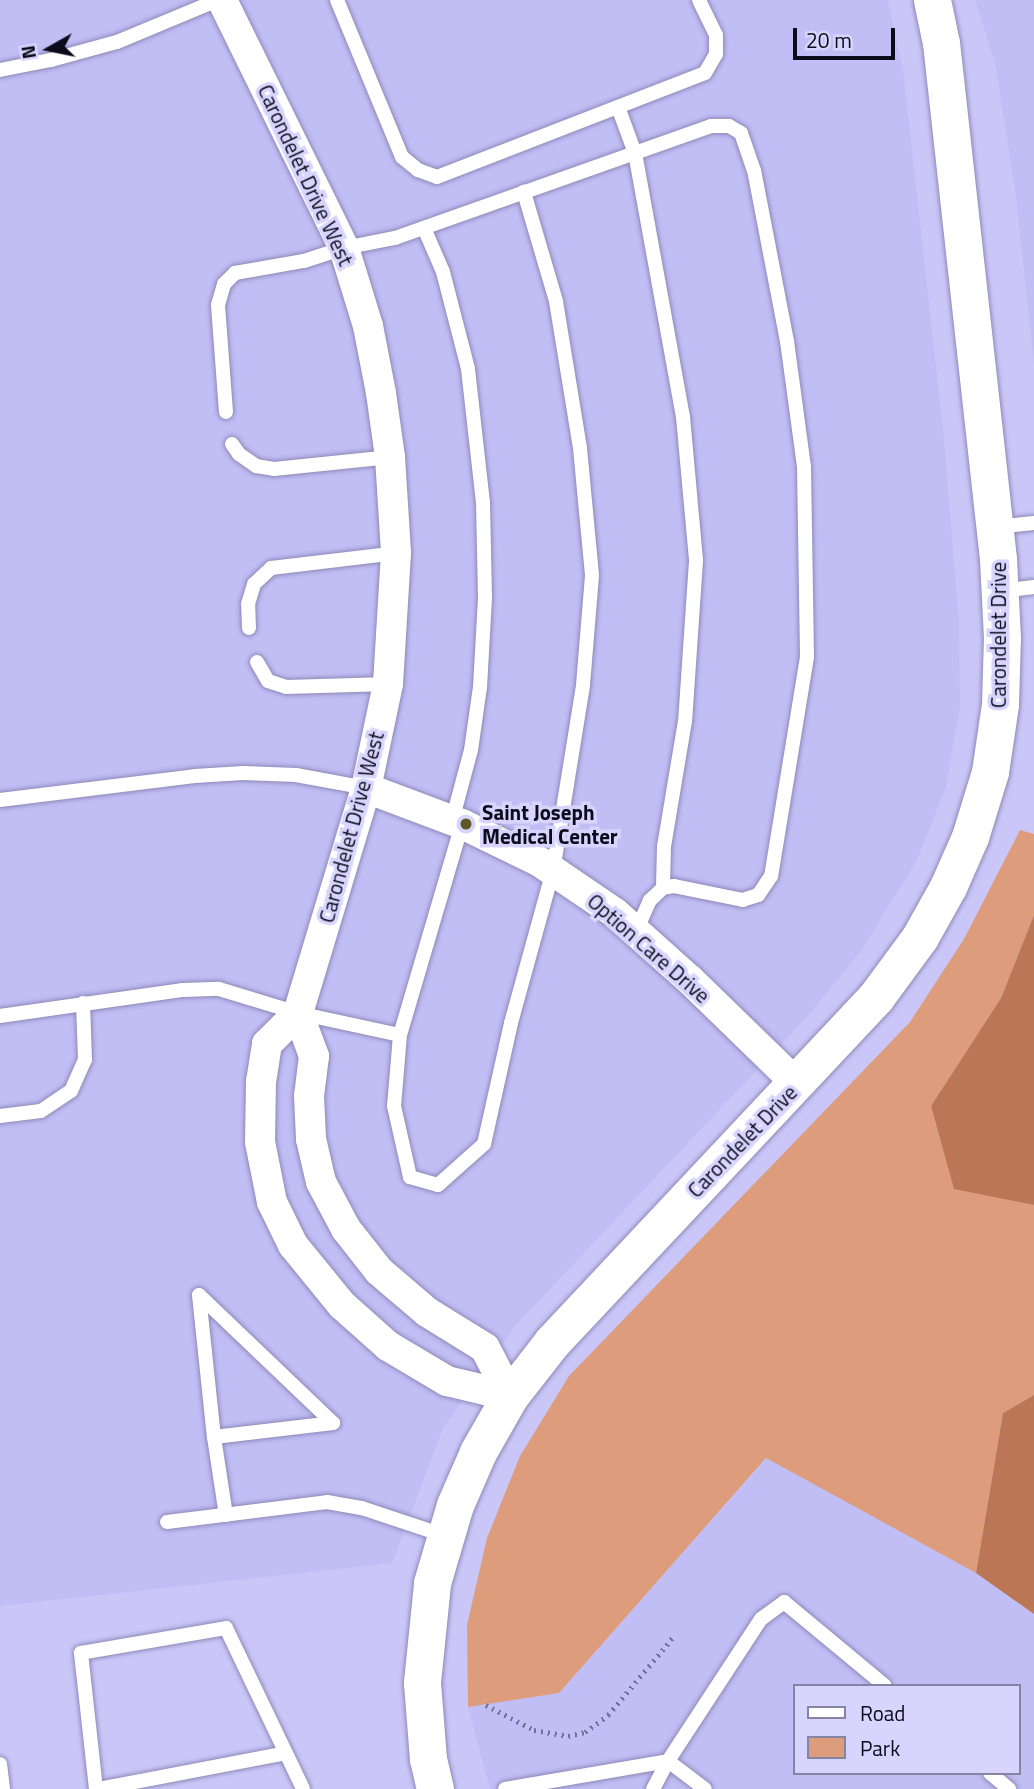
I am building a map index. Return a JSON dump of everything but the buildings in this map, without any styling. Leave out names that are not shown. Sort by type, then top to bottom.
[{"type":"street","name":"Carondelet Drive West","points":[[220,0],[344,248],[368,326],[390,457],[396,553],[388,684],[366,788],[298,1013],[267,1044],[261,1081],[260,1142],[272,1202],[293,1245],[342,1305],[388,1346],[447,1381],[509,1395]]},
{"type":"street","name":"Carondelet Drive","points":[[509,1395],[590,1299],[797,1084],[876,997],[920,937],[948,887],[970,837],[990,772],[1017,589],[995,527],[941,43],[932,0]]},
{"type":"street","name":"Option Care Drive","points":[[366,788],[457,823],[553,871],[615,913],[797,1084]]},
{"type":"street","points":[[298,1013],[314,1056],[309,1096],[311,1139],[321,1182],[345,1229],[388,1279],[427,1312],[485,1348],[509,1395],[478,1452],[455,1505],[432,1583],[422,1682],[428,1759],[435,1789]]},
{"type":"lane","points":[[0,70],[51,60],[117,42],[220,0]]},
{"type":"lane","points":[[337,0],[402,157],[418,170],[437,177],[705,73],[716,54],[716,35],[699,0]]},
{"type":"lane","points":[[618,107],[635,153],[683,417],[696,561],[685,721],[664,846],[663,888]]},
{"type":"lane","points":[[226,412],[218,304],[224,284],[235,273],[303,261],[344,248],[395,238],[711,126],[729,126],[741,134],[754,170],[788,341],[804,466],[807,657],[771,876],[758,895],[743,900],[674,886],[663,888],[650,900],[636,932]]},
{"type":"lane","points":[[424,228],[443,272],[463,343],[483,502],[485,598],[480,687],[471,750],[457,823],[400,1035],[394,1106],[410,1177],[438,1185],[484,1144],[511,1023],[553,871],[583,685],[592,575],[580,448],[556,301],[524,192]]},
{"type":"lane","points":[[232,444],[239,454],[256,466],[274,469],[390,457]]},
{"type":"lane","points":[[995,527],[1034,523]]},
{"type":"lane","points":[[249,628],[248,604],[254,584],[271,568],[396,553]]},
{"type":"lane","points":[[257,662],[268,681],[286,687],[388,684]]},
{"type":"lane","points":[[0,800],[195,776],[243,773],[296,775],[366,788]]},
{"type":"lane","points":[[0,1016],[183,990],[219,989],[298,1013],[400,1035]]},
{"type":"lane","points":[[0,1116],[41,1111],[71,1091],[85,1060],[83,1003]]},
{"type":"lane","points":[[214,1437],[333,1423],[200,1295],[211,1412],[214,1437],[226,1515]]},
{"type":"lane","points":[[167,1522],[327,1502],[362,1508],[446,1535]]},
{"type":"lane","points":[[653,1789],[668,1761],[761,1619],[784,1602],[883,1684]]},
{"type":"lane","points":[[286,1753],[97,1789],[81,1653],[226,1628],[286,1753],[303,1789]]},
{"type":"lane","points":[[505,1789],[668,1761],[705,1789]]},
{"type":"lane","points":[[0,1764],[4,1789]]},
{"type":"lane","points":[[992,1775],[1009,1789]]},
{"type":"path","points":[[486,1705],[534,1730],[568,1737],[585,1732],[608,1715],[675,1634]]},
{"type":"shaded area","name":"Saint Joseph Medical Center","points":[[0,0],[888,0],[904,77],[944,439],[959,622],[960,706],[946,787],[917,860],[863,948],[807,1017],[515,1326],[443,1428],[392,1563],[0,1606]]},
{"type":"shaded area","points":[[975,0],[1034,0],[1034,365],[1016,196],[995,63]]},
{"type":"shaded area","points":[[1034,915],[1034,1205],[954,1189],[931,1106],[1001,998]]},
{"type":"shaded area","points":[[1034,1395],[1034,1614],[976,1573],[1003,1413]]},
{"type":"shaded area","points":[[767,1458],[976,1573],[1034,1614],[1034,1789],[490,1789],[468,1707],[559,1693]]},
{"type":"green space","points":[[1020,830],[1034,834],[1034,915],[1001,998],[931,1106],[954,1188],[1034,1205],[1034,1395],[1003,1413],[976,1573],[766,1458],[559,1693],[468,1707],[467,1625],[487,1538],[520,1456],[569,1376],[910,1022],[964,939]]},
{"type":"place","name":"Saint Joseph Medical Center","points":[[466,824]]}]
